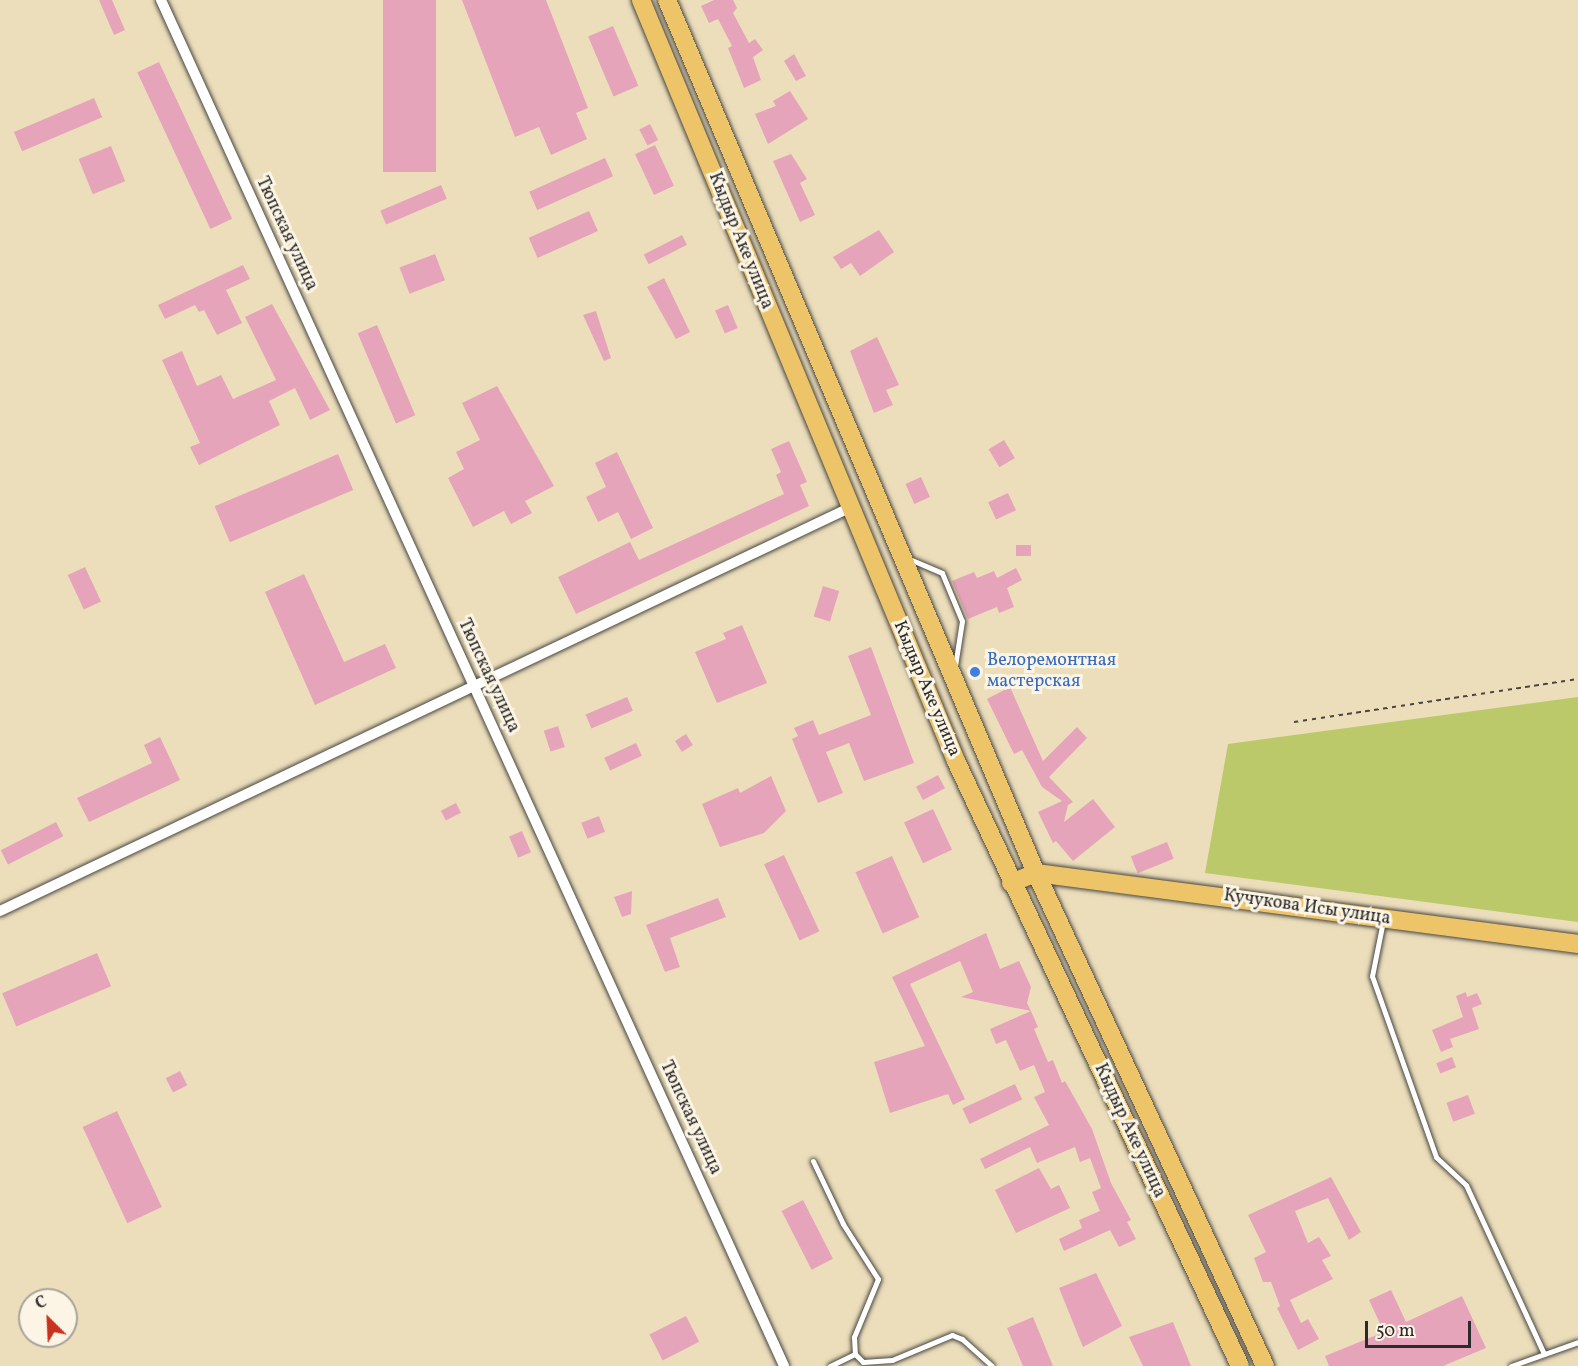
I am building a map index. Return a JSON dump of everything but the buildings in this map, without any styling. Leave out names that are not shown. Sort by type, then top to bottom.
[{"type":"main road","name":"Кыдыр Аке улица","points":[[641,0],[849,508],[1011,883],[1240,1366]]},
{"type":"main road","name":"Кыдыр Аке улица","points":[[667,0],[899,554],[1036,873],[1265,1366]]},
{"type":"main road","points":[[1011,883],[1036,873]]},
{"type":"main road","name":"Кучукова Исы улица","points":[[1036,873],[1578,944]]},
{"type":"street","name":"Тюпская улица","points":[[161,0],[784,1366]]},
{"type":"street","points":[[0,911],[849,508]]},
{"type":"lane","points":[[899,554],[942,573],[962,621],[953,676]]},
{"type":"lane","points":[[1384,918],[1372,976],[1436,1157],[1466,1185],[1544,1354]]},
{"type":"lane","points":[[813,1161],[843,1224],[878,1279],[855,1337],[855,1354],[864,1362],[892,1360],[952,1335],[962,1339],[992,1366]]},
{"type":"lane","points":[[1511,1366],[1578,1342]]},
{"type":"lane","points":[[830,1366],[855,1354]]},
{"type":"path","points":[[1294,722],[1578,679]]},
{"type":"green space","points":[[1578,697],[1578,922],[1205,873],[1228,744]]},
{"type":"place","name":"Велоремонтная мастерская","points":[[975,672]]}]
